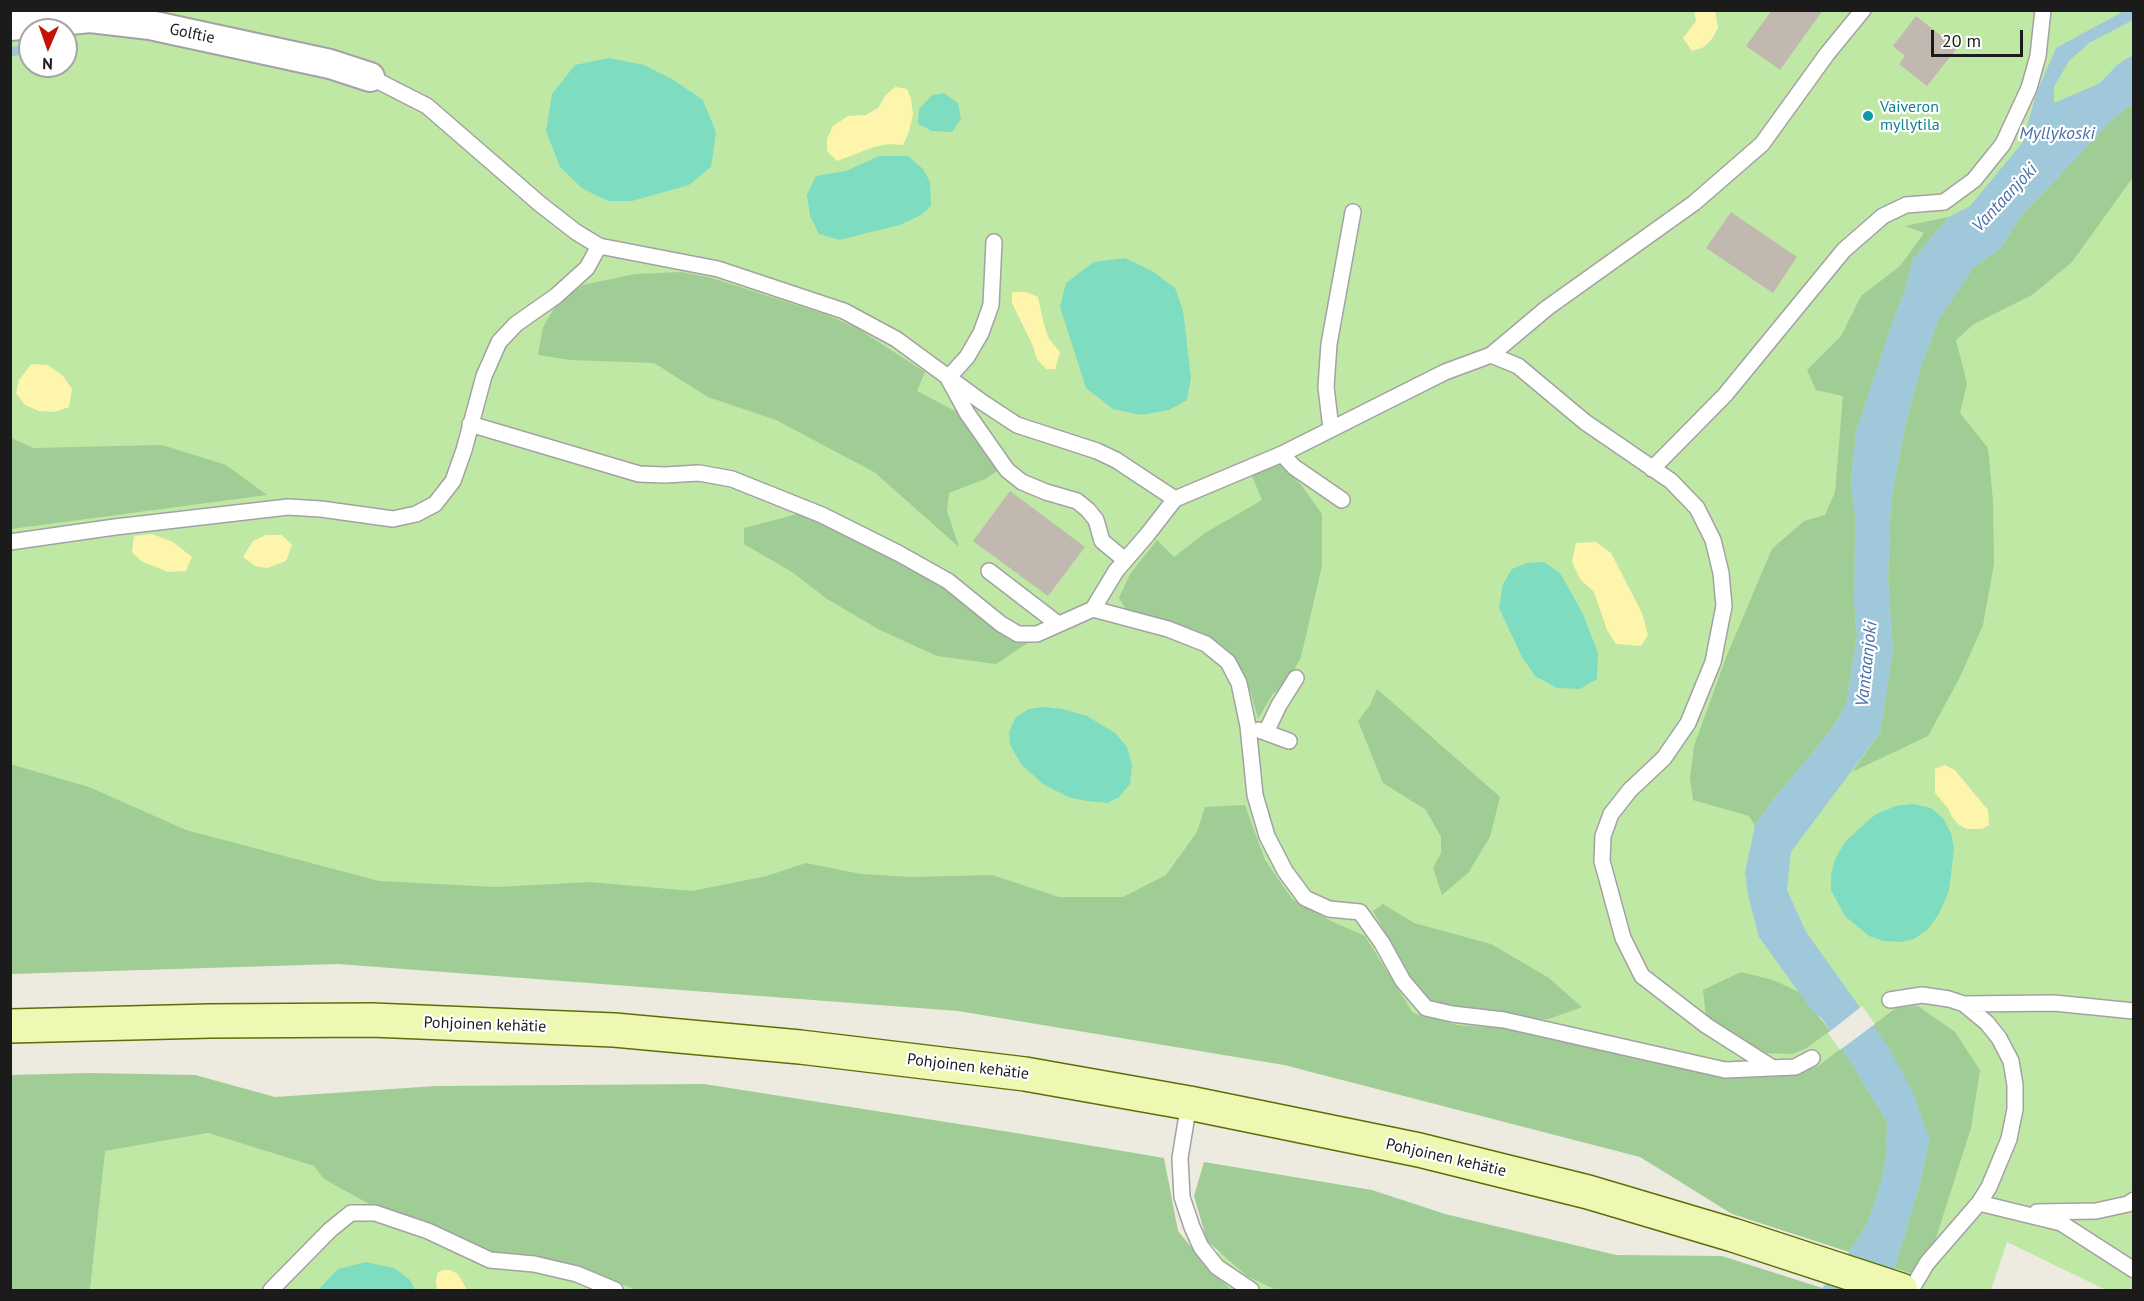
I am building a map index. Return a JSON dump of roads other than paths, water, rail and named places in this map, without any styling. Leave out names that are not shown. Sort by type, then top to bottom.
[{"type":"main road","name":"Pohjoinen kehätie","points":[[10,1026],[372,1020],[614,1030],[800,1047],[1001,1071],[1189,1103],[1419,1150],[1588,1192],[1733,1235],[1901,1290]]},
{"type":"street","name":"Golftie","points":[[10,27],[90,18],[150,25],[330,64],[370,77]]},
{"type":"lane","points":[[470,424],[639,474],[699,473],[732,479],[822,515],[898,553],[948,581],[1001,624],[1018,634],[1037,634],[1093,609],[1116,571],[1175,499],[1281,454],[1445,372],[1491,355],[1547,308],[1694,203],[1762,144],[1827,54],[1863,10]]},
{"type":"lane","points":[[1652,469],[1725,395],[1844,250],[1883,216],[1906,205],[1944,202],[1974,180],[2003,144],[2029,88],[2038,57],[2043,10]]},
{"type":"lane","points":[[370,77],[427,106],[540,204],[598,246],[718,269],[844,311],[896,339],[948,378],[1017,424],[1097,451],[1116,460],[1175,499]]},
{"type":"lane","points":[[1331,429],[1326,387],[1329,344],[1353,212]]},
{"type":"lane","points":[[948,378],[967,357],[981,333],[991,305],[994,242]]},
{"type":"lane","points":[[10,542],[288,507],[393,519],[416,514],[435,504],[453,481],[484,376],[499,342],[516,324],[556,296],[587,268],[598,246]]},
{"type":"lane","points":[[1491,355],[1518,366],[1585,422],[1671,481],[1696,508],[1713,540],[1721,573],[1724,606],[1713,662],[1688,723],[1664,758],[1630,790],[1611,814],[1603,836],[1602,861],[1623,938],[1642,976],[1707,1026],[1773,1068]]},
{"type":"lane","points":[[948,378],[967,413],[1007,470],[1022,482],[1046,492],[1062,495],[1083,505],[1096,519],[1102,541],[1125,560]]},
{"type":"lane","points":[[1281,454],[1294,468],[1342,500]]},
{"type":"lane","points":[[989,571],[1058,624]]},
{"type":"lane","points":[[1093,609],[1168,629],[1206,644],[1228,662],[1239,683],[1248,726],[1255,795],[1267,836],[1285,872],[1305,898],[1329,909],[1360,912],[1403,981],[1426,1008],[1452,1014],[1504,1020],[1725,1070],[1795,1066],[1812,1058]]},
{"type":"lane","points":[[1266,732],[1296,678]]},
{"type":"lane","points":[[1248,726],[1289,741]]},
{"type":"lane","points":[[1890,1000],[1922,995],[1964,1004],[2054,1003],[2133,1011]]},
{"type":"lane","points":[[1911,1290],[1927,1263],[1979,1203],[1989,1186],[2009,1139],[2015,1085],[2011,1061],[1999,1038],[1987,1023],[1964,1004]]},
{"type":"lane","points":[[1189,1103],[1180,1158],[1182,1197],[1201,1247],[1217,1267],[1251,1290]]},
{"type":"lane","points":[[2019,1212],[2096,1211],[2128,1204],[2133,1200]]},
{"type":"lane","points":[[1979,1203],[2061,1223],[2133,1270]]},
{"type":"lane","points":[[272,1290],[330,1230],[351,1213],[375,1213],[428,1231],[490,1260],[534,1264],[577,1274],[615,1290]]},
{"type":"water","points":[[2124,11],[2133,11],[2133,20],[2089,43],[2069,61],[2054,87],[2054,103],[2100,83],[2118,64],[2133,55],[2133,103],[2113,119],[2021,216],[2000,249],[1973,268],[1939,319],[1921,367],[1905,426],[1891,502],[1888,577],[1893,651],[1880,733],[1791,852],[1787,890],[1806,932],[1889,1048],[1912,1090],[1930,1140],[1895,1268],[1877,1290],[1821,1290],[1868,1222],[1882,1179],[1886,1154],[1887,1122],[1821,1017],[1813,1012],[1759,937],[1748,896],[1745,872],[1755,826],[1773,800],[1831,730],[1846,704],[1857,636],[1854,604],[1855,518],[1851,481],[1856,432],[1904,293],[1913,259],[1949,217],[1970,206],[2023,142],[2036,94],[2056,48]]},
{"type":"waterway","points":[[10,52],[18,50]]},
{"type":"place","name":"Vaiveron myllytila","points":[[1868,116]]},
{"type":"water label","name":"Myllykoski","points":[[2057,134]]},
{"type":"water label","name":"Vantaanjoki","points":[[2005,198]]},
{"type":"water label","name":"Vantaanjoki","points":[[1867,664]]}]
